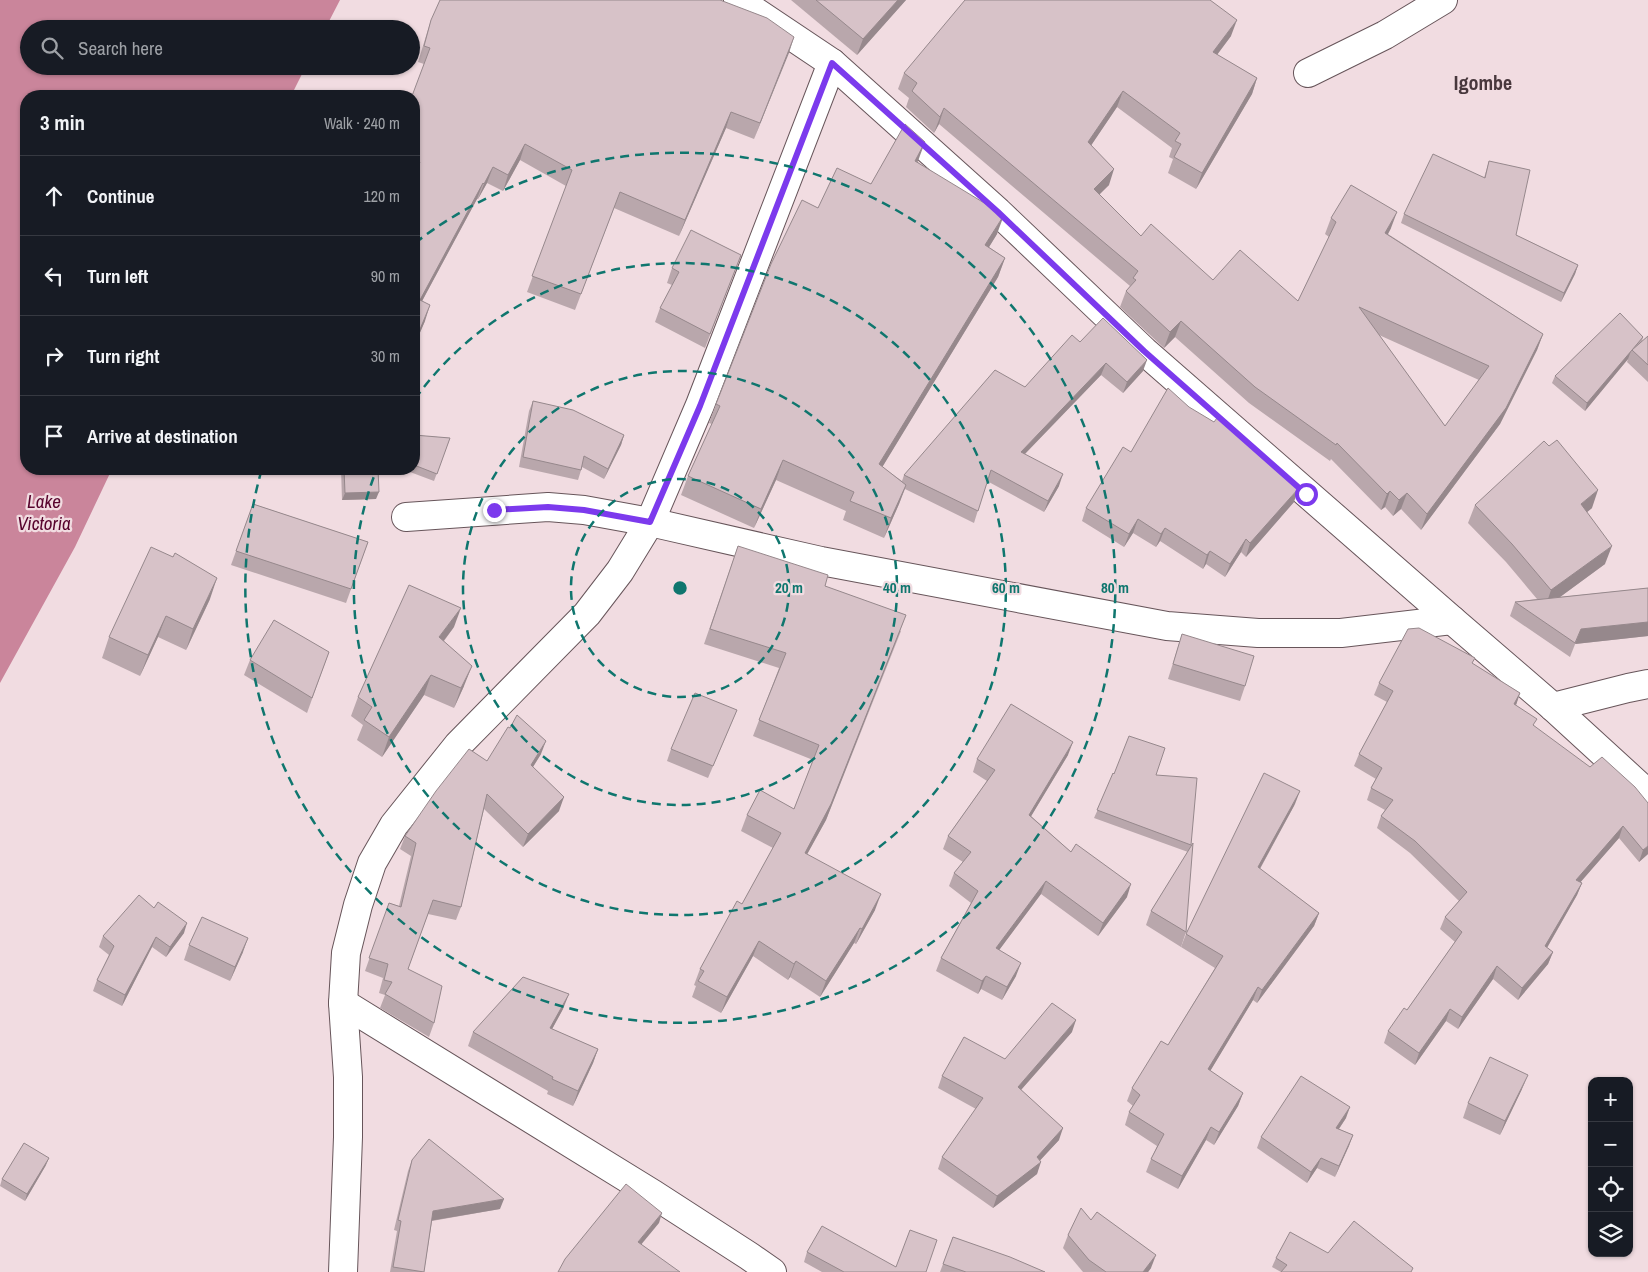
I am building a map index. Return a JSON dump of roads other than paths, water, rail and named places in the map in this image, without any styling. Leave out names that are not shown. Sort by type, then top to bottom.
[{"type":"street","points":[[738,0],[832,63],[998,212],[1144,351],[1553,707],[1648,794]]},
{"type":"street","points":[[1308,73],[1385,35],[1443,0]]},
{"type":"street","points":[[343,1272],[348,1137],[348,1078],[343,1003],[346,954],[358,905],[372,863],[394,825],[458,745],[587,614],[620,571],[650,522],[700,406],[832,63]]},
{"type":"street","points":[[406,517],[548,507],[584,510],[650,522],[821,561],[1167,626],[1258,633],[1341,633],[1452,620]]},
{"type":"street","points":[[1553,707],[1648,684]]},
{"type":"street","points":[[343,1003],[653,1194],[772,1272]]},
{"type":"water","name":"Lake Victoria","points":[[0,0],[340,0],[330,20],[20,20],[20,75],[302,75],[294,90],[20,90],[20,475],[109,475],[75,547],[0,683]]},
{"type":"district","name":"Igombe","points":[[1483,82]]}]
